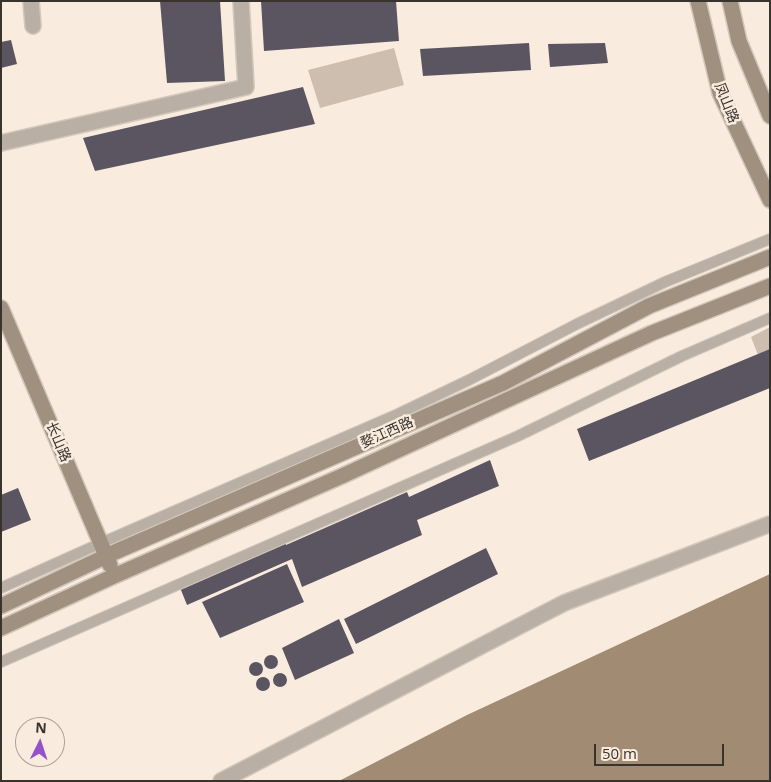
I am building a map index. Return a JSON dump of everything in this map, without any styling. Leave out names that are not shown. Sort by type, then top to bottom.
[{"type":"main road","name":"凤山路","points":[[698,1],[720,93],[770,200]]},
{"type":"main road","points":[[730,1],[739,41],[770,116]]},
{"type":"main road","name":"婺江西路","points":[[1,606],[104,549],[503,383],[649,306],[770,257]]},
{"type":"main road","name":"婺江西路","points":[[1,628],[342,476],[652,333],[770,286]]},
{"type":"main road","name":"长山路","points":[[1,308],[114,576]]},
{"type":"street","points":[[31,1],[33,26]]},
{"type":"street","points":[[1,143],[246,87],[240,1]]},
{"type":"street","points":[[221,781],[564,603],[770,524]]},
{"type":"lane","points":[[1,588],[104,549],[398,414],[665,282],[770,239]]},
{"type":"lane","points":[[1,662],[518,436],[682,356],[770,318]]},
{"type":"shaded area","points":[[394,48],[404,85],[320,108],[308,70]]},
{"type":"shaded area","points":[[770,327],[770,386],[751,337]]},
{"type":"shaded area","points":[[770,574],[770,781],[339,781],[467,715]]},
{"type":"building","points":[[160,1],[220,1],[225,81],[167,83]]},
{"type":"building","points":[[261,1],[396,1],[399,41],[264,51]]},
{"type":"building","points":[[11,40],[17,64],[1,68],[1,42]]},
{"type":"building","points":[[529,43],[531,70],[423,76],[420,49]]},
{"type":"building","points":[[605,43],[608,63],[550,67],[548,44]]},
{"type":"building","points":[[303,87],[315,124],[95,171],[83,138]]},
{"type":"building","points":[[770,349],[770,388],[589,461],[577,429]]},
{"type":"building","points":[[490,460],[499,486],[417,520],[422,535],[302,587],[292,559],[187,605],[179,585],[284,540],[286,545],[407,492],[409,497]]},
{"type":"building","points":[[18,488],[31,520],[1,532],[1,495]]},
{"type":"building","points":[[486,548],[498,574],[356,644],[344,619]]},
{"type":"building","points":[[287,564],[304,602],[220,638],[202,602]]},
{"type":"building","points":[[339,619],[354,653],[295,680],[282,648]]},
{"type":"building","points":[[271,655],[276,657],[278,662],[276,667],[271,669],[266,667],[264,662],[266,657]]},
{"type":"building","points":[[256,662],[261,664],[263,669],[261,674],[256,676],[251,674],[249,669],[251,664]]},
{"type":"building","points":[[280,673],[285,675],[287,680],[285,685],[280,687],[275,685],[273,680],[275,675]]},
{"type":"building","points":[[263,677],[268,679],[270,684],[268,689],[263,691],[258,689],[256,684],[258,679]]}]
